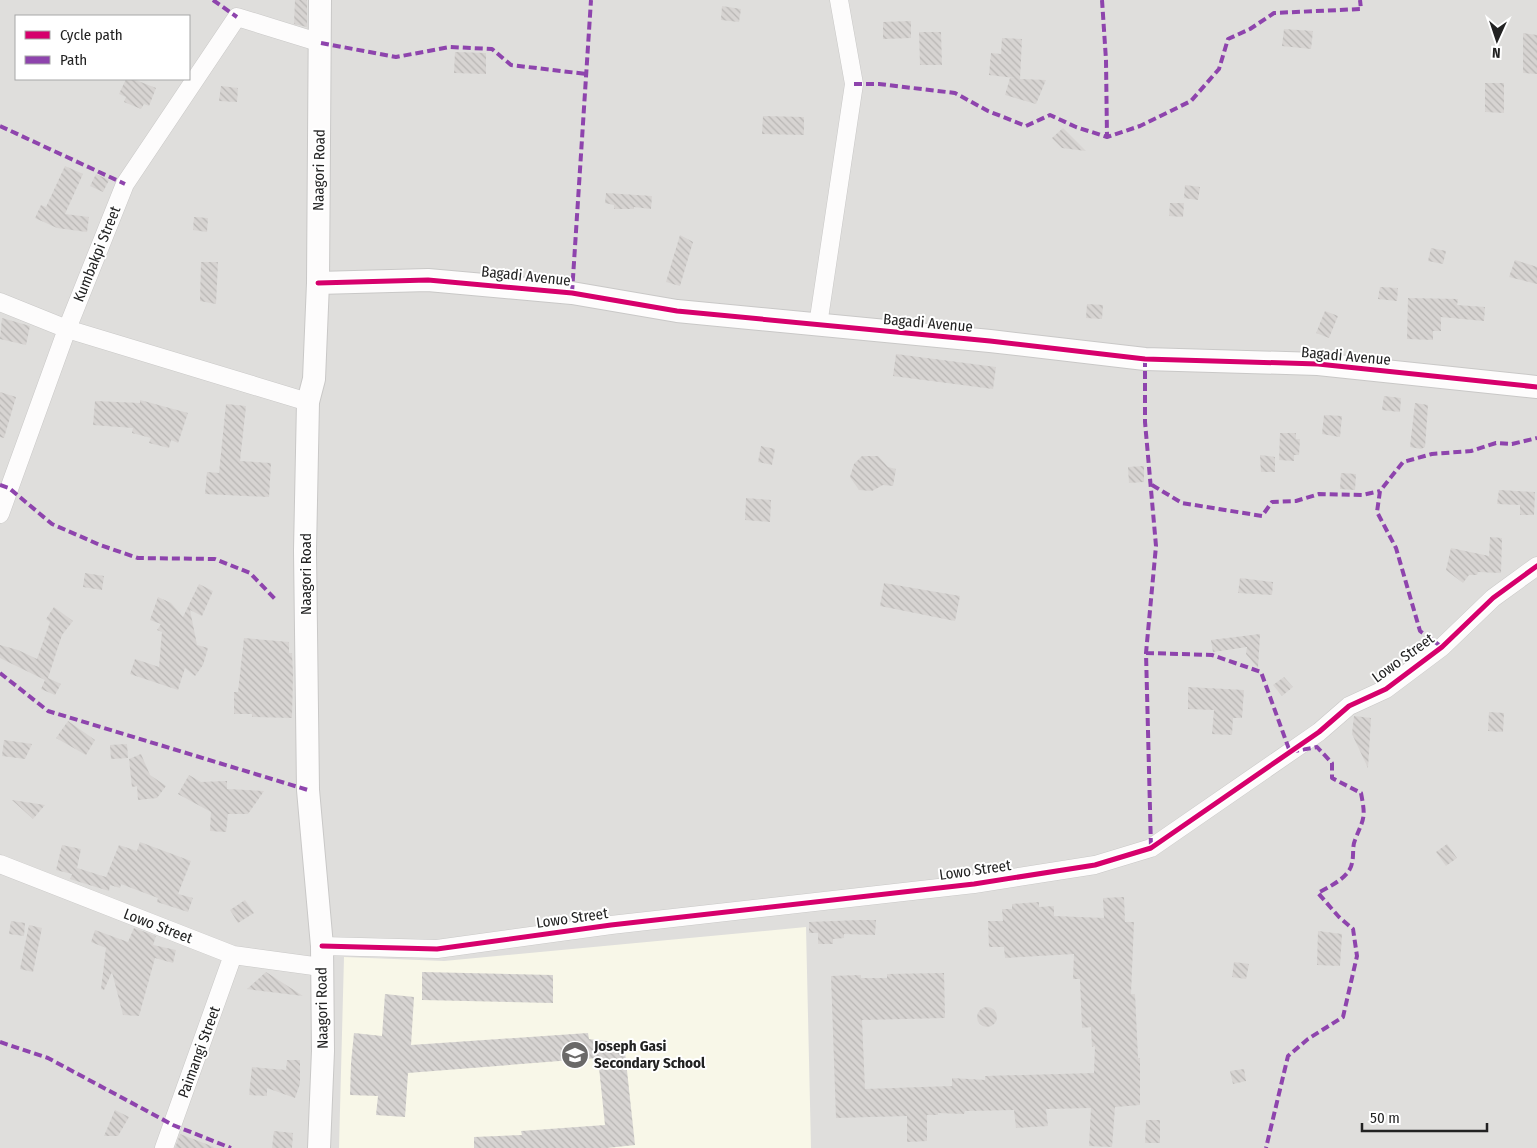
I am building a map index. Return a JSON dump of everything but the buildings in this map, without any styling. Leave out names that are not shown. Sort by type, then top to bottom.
[{"type":"street","name":"Naagori Road","points":[[319,1148],[323,1052],[322,957],[308,790],[305,551],[308,402],[314,379],[318,283],[320,0]]},
{"type":"street","points":[[818,325],[854,84],[839,0]]},
{"type":"street","name":"Kumbakpi Street","points":[[0,514],[67,329],[125,184],[236,17],[321,43]]},
{"type":"street","name":"Bagadi Avenue","points":[[318,283],[428,280],[572,293],[677,311],[1144,359],[1318,364],[1537,387]]},
{"type":"street","points":[[0,302],[67,329],[308,402]]},
{"type":"street","name":"Lowo Street","points":[[0,864],[233,955],[322,957],[437,949],[611,925],[974,884],[1095,865],[1151,848],[1312,737],[1349,706],[1386,689],[1442,647],[1493,598],[1537,566]]},
{"type":"street","name":"Paimangi Street","points":[[164,1148],[233,955]]},
{"type":"shaded area","points":[[0,0],[1537,0],[1537,1148],[0,1148]]},
{"type":"shaded area","name":"Joseph Gasi Secondary School","points":[[806,927],[811,1148],[339,1148],[344,957],[444,961]]},
{"type":"marked path","points":[[213,0],[237,17]]},
{"type":"marked path","points":[[572,293],[591,0]]},
{"type":"marked path","points":[[1102,0],[1106,60],[1107,137]]},
{"type":"marked path","points":[[854,84],[879,84],[955,93],[988,111],[1026,126],[1050,115],[1076,127],[1107,137],[1140,126],[1191,101],[1219,69],[1228,39],[1250,29],[1274,13],[1361,9],[1360,0]]},
{"type":"marked path","points":[[321,43],[396,57],[450,47],[492,49],[511,65],[586,74]]},
{"type":"marked path","points":[[0,126],[125,184]]},
{"type":"marked path","points":[[1145,359],[1145,422],[1156,546],[1146,653],[1151,848]]},
{"type":"marked path","points":[[1442,647],[1420,631],[1396,548],[1377,512],[1380,491],[1403,462],[1432,454],[1471,451],[1496,443],[1512,444],[1537,438]]},
{"type":"marked path","points":[[0,485],[9,488],[52,524],[100,545],[138,558],[215,559],[250,573],[276,600]]},
{"type":"marked path","points":[[1152,485],[1182,503],[1262,516],[1272,502],[1296,501],[1319,494],[1362,495],[1380,491]]},
{"type":"marked path","points":[[1146,653],[1212,655],[1261,672],[1290,752],[1317,747],[1332,763],[1332,778],[1361,793],[1363,818],[1354,843],[1353,860],[1350,868],[1338,881],[1318,893],[1339,917],[1353,929],[1357,956],[1343,1017],[1308,1039],[1288,1056],[1266,1148]]},
{"type":"marked path","points":[[0,673],[48,711],[308,790]]},
{"type":"marked path","points":[[0,1042],[48,1058],[173,1125],[231,1148]]},
{"type":"cycle path","points":[[318,283],[428,280],[572,293],[677,311],[990,341],[1145,359],[1318,364],[1537,387]]},
{"type":"cycle path","points":[[322,946],[437,949],[611,925],[974,884],[1095,865],[1151,848],[1319,732],[1349,706],[1386,689],[1442,647],[1493,598],[1537,566]]},
{"type":"place","name":"Joseph Gasi Secondary School","points":[[575,1055]]}]
